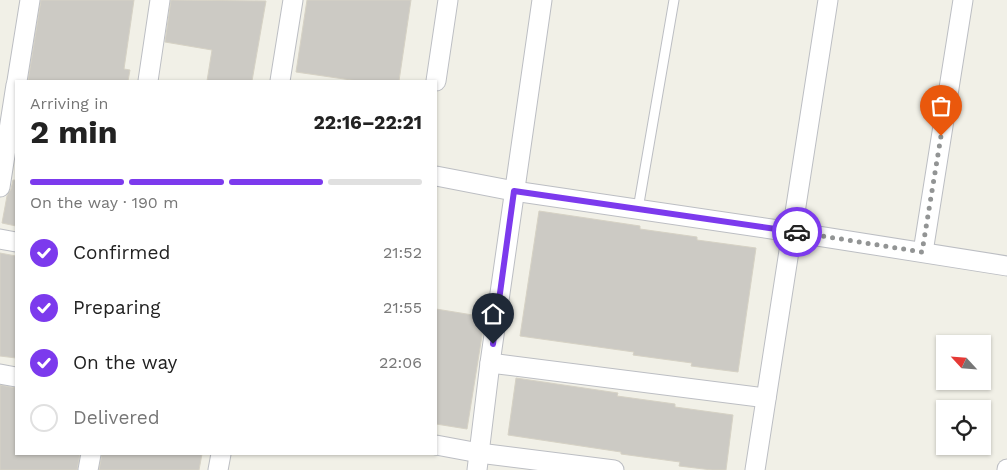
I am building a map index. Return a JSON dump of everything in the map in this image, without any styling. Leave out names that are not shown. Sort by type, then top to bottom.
[{"type":"street","points":[[17,80],[30,0]]},
{"type":"street","points":[[148,80],[160,0]]},
{"type":"street","points":[[280,80],[293,0]]},
{"type":"street","points":[[436,80],[448,0]]},
{"type":"street","points":[[478,461],[542,0]]},
{"type":"street","points":[[755,470],[828,0]]},
{"type":"street","points":[[922,252],[963,0]]},
{"type":"street","points":[[0,187],[10,107],[15,89]]},
{"type":"street","points":[[437,176],[514,191],[1007,266]]},
{"type":"street","points":[[0,239],[15,242]]},
{"type":"street","points":[[490,364],[766,398]]},
{"type":"street","points":[[0,374],[15,376]]},
{"type":"street","points":[[437,445],[478,461],[614,470]]},
{"type":"street","points":[[88,470],[91,455]]},
{"type":"street","points":[[218,470],[221,455]]},
{"type":"lane","points":[[638,210],[674,0]]},
{"type":"building","points":[[41,0],[134,0],[124,69],[130,70],[128,80],[28,80]]},
{"type":"building","points":[[171,0],[266,1],[252,80],[207,80],[212,50],[165,42]]},
{"type":"building","points":[[307,0],[411,0],[399,80],[351,80],[296,72]]},
{"type":"building","points":[[13,180],[15,180],[15,226],[2,223],[7,196]]},
{"type":"building","points":[[539,211],[640,226],[640,229],[697,237],[697,240],[756,248],[738,372],[691,366],[692,363],[633,355],[634,352],[520,336]]},
{"type":"building","points":[[0,253],[15,256],[15,358],[0,356]]},
{"type":"building","points":[[437,309],[485,317],[467,429],[437,424]]},
{"type":"building","points":[[516,378],[618,393],[617,396],[733,415],[726,470],[679,466],[680,462],[508,435]]},
{"type":"building","points":[[0,385],[15,388],[15,455],[80,455],[77,470],[0,470]]},
{"type":"building","points":[[102,455],[202,455],[199,470],[99,470]]},
{"type":"way so far","points":[[797,232],[922,252],[941,136]]},
{"type":"route","points":[[493,344],[514,191],[797,232]]}]
